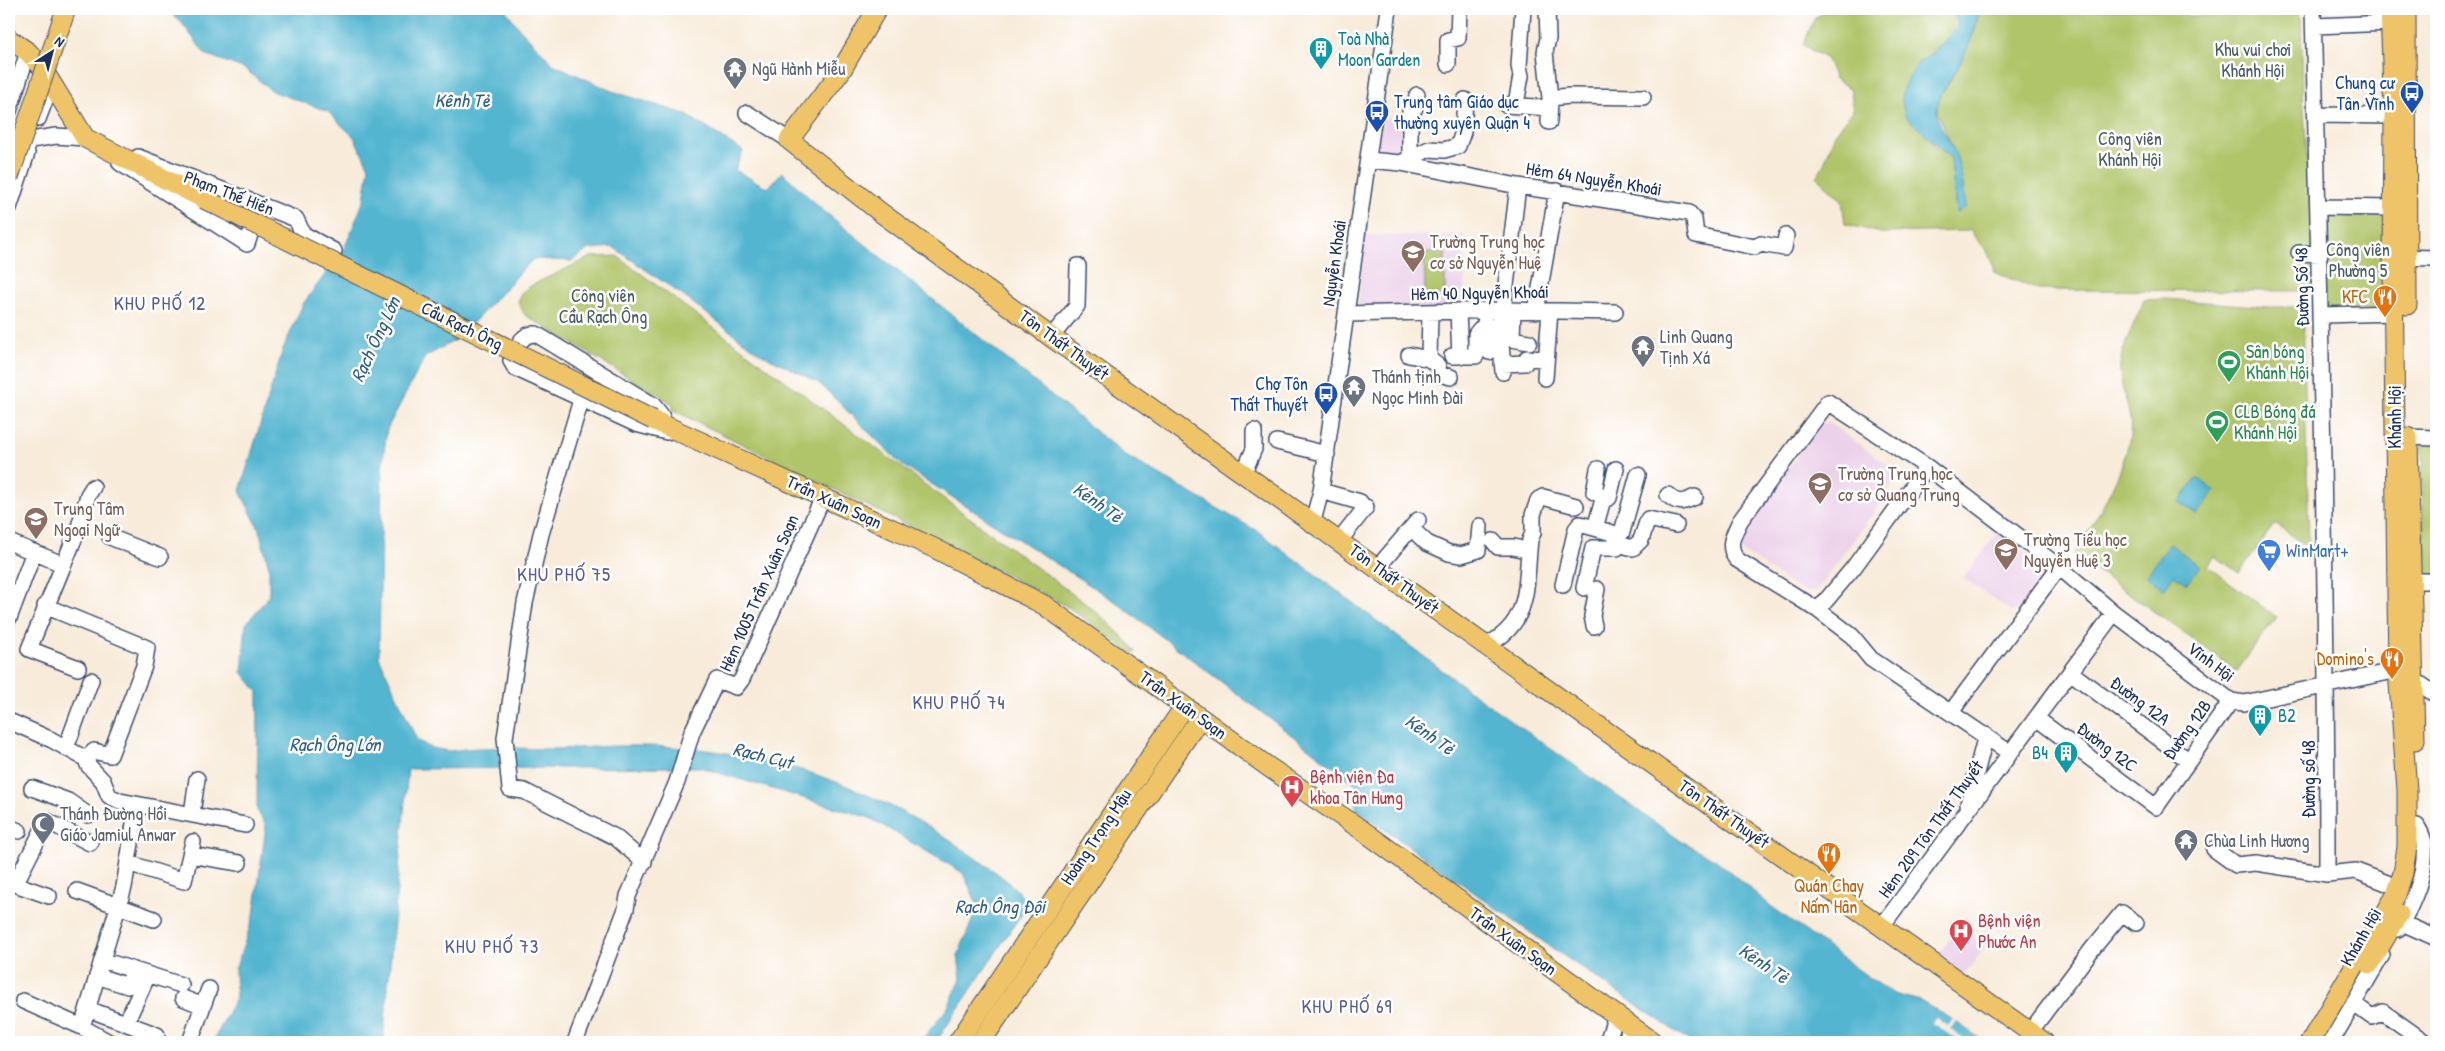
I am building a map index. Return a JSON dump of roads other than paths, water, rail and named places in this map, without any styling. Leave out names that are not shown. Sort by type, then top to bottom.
[{"type":"main road","points":[[9,147],[56,9]]},
{"type":"main road","points":[[9,177],[66,9]]},
{"type":"main road","points":[[789,140],[841,71],[877,9]]},
{"type":"main road","name":"Khánh Hội","points":[[2406,9],[2400,262],[2408,437],[2411,581],[2406,674]]},
{"type":"main road","name":"Khánh Hội","points":[[2390,16],[2394,116],[2393,208],[2400,262],[2395,313],[2412,826],[2403,878]]},
{"type":"main road","points":[[9,39],[28,52],[52,82],[85,138]]},
{"type":"main road","name":"Phạm Thế Hiển","points":[[85,138],[204,199]]},
{"type":"main road","name":"Tôn Thất Thuyết","points":[[789,140],[880,212],[1051,337],[1488,645],[2037,1037]]},
{"type":"main road","name":"Cầu Rạch Ông","points":[[204,199],[665,426]]},
{"type":"main road","name":"Trần Xuân Soạn","points":[[665,426],[981,571],[1044,605],[1184,707],[1362,830],[1624,1028],[1653,1042]]},
{"type":"main road","name":"Hoàng Trọng Mậu","points":[[959,1042],[1184,707]]},
{"type":"main road","name":"Hoàng Trọng Mậu","points":[[981,1042],[1200,718]]},
{"type":"main road","points":[[2310,1042],[2396,895],[2403,878]]},
{"type":"main road","points":[[2324,1042],[2407,899],[2403,878]]},
{"type":"main road","points":[[1065,884],[1081,894]]},
{"type":"street","name":"Nguyễn Khoái","points":[[1313,521],[1321,491],[1327,454],[1389,9]]},
{"type":"street","points":[[1448,64],[1448,40],[1458,38],[1459,9]]},
{"type":"street","points":[[1523,9],[1519,66],[1521,76],[1510,104],[1549,109],[1570,96],[1643,97]]},
{"type":"street","points":[[1547,9],[1548,38],[1545,52],[1549,109]]},
{"type":"street","name":"Đường Số 48","points":[[2313,9],[2322,315],[2328,684]]},
{"type":"street","points":[[2314,26],[2390,16]]},
{"type":"street","points":[[9,111],[28,52]]},
{"type":"street","points":[[9,208],[52,82]]},
{"type":"street","points":[[1405,161],[1410,112],[1415,108],[1416,95]]},
{"type":"street","points":[[1405,161],[1429,149],[1444,150],[1458,146],[1463,132],[1465,100]]},
{"type":"street","name":"Tôn Thất Thuyết","points":[[747,113],[789,140]]},
{"type":"street","points":[[2316,115],[2394,116]]},
{"type":"street","points":[[9,136],[20,139],[29,145]]},
{"type":"street","points":[[29,145],[51,136],[85,138]]},
{"type":"street","name":"Phạm Thế Hiển","points":[[113,152],[136,156],[296,219],[303,234],[334,250]]},
{"type":"street","name":"Phạm Thế Hiển","points":[[113,152],[118,161],[130,171],[247,244],[260,205]]},
{"type":"street","name":"Hẻm 64 Nguyễn Khoái","points":[[1368,160],[1405,161],[1518,186],[1689,213],[1694,219],[1696,235],[1754,248],[1761,244],[1784,248],[1786,236]]},
{"type":"street","points":[[1518,186],[1500,310],[1502,368],[1525,363],[1527,358],[1546,359]]},
{"type":"street","points":[[1544,378],[1546,359],[1543,311],[1557,191]]},
{"type":"street","points":[[2319,206],[2393,208]]},
{"type":"street","points":[[2299,253],[2320,254]]},
{"type":"street","points":[[2400,262],[2436,258]]},
{"type":"street","points":[[2400,262],[2436,268]]},
{"type":"street","points":[[1051,337],[1077,306],[1078,266]]},
{"type":"street","points":[[1485,330],[1500,310]]},
{"type":"street","points":[[1500,310],[1512,339],[1529,342]]},
{"type":"street","name":"Hẻm 40 Nguyễn Khoái","points":[[1346,314],[1500,310],[1615,312]]},
{"type":"street","points":[[1458,311],[1456,356],[1476,356],[1476,334],[1480,329],[1485,330]]},
{"type":"street","points":[[1429,359],[1430,312]]},
{"type":"street","points":[[2322,315],[2395,313]]},
{"type":"street","points":[[1485,330],[1488,333],[1489,352]]},
{"type":"street","name":"Trần Xuân Soạn","points":[[536,334],[653,405],[661,415],[665,426],[662,432],[647,428],[581,400],[512,365],[511,361],[521,340],[525,335],[536,334]]},
{"type":"street","points":[[1409,355],[1429,359],[1438,366],[1439,374],[1451,377]]},
{"type":"street","points":[[575,1042],[626,909],[628,896],[644,862],[615,837],[524,791],[510,789],[504,738],[524,603],[540,534],[581,400]]},
{"type":"street","name":"Hẻm 209 Tôn Thất Thuyết","points":[[1927,467],[1828,402],[1740,522],[1732,538],[1731,550],[1736,559],[1818,610],[1852,636],[1871,659],[1986,735],[2010,754]]},
{"type":"street","points":[[1244,472],[1254,449],[1254,431]]},
{"type":"street","points":[[2408,437],[2436,438]]},
{"type":"street","points":[[1278,442],[1327,454]]},
{"type":"street","points":[[1818,610],[1854,567],[1927,467],[2059,567],[1951,712]]},
{"type":"street","points":[[1598,469],[1594,492],[1609,498],[1616,469]]},
{"type":"street","points":[[1594,626],[1591,588],[1592,548],[1617,548],[1617,539],[1622,532],[1638,474]]},
{"type":"street","points":[[78,668],[29,649],[93,487]]},
{"type":"street","points":[[1321,491],[1363,505],[1340,540]]},
{"type":"street","points":[[1668,495],[1675,502],[1695,497]]},
{"type":"street","points":[[1596,528],[1604,496]]},
{"type":"street","name":"Hẻm 1005 Trần Xuân Soạn","points":[[644,862],[677,782],[692,732],[717,680],[736,687],[742,678],[823,497]]},
{"type":"street","points":[[1488,645],[1502,638],[1518,620],[1523,608],[1529,551],[1533,533],[1533,515],[1538,500],[1544,497],[1576,506]]},
{"type":"street","points":[[1563,586],[1576,529],[1580,524],[1596,528],[1633,548],[1640,540],[1648,519],[1676,525]]},
{"type":"street","points":[[1378,567],[1415,525],[1436,548],[1460,555],[1478,550],[1480,526]]},
{"type":"street","points":[[110,537],[160,557]]},
{"type":"street","points":[[1493,541],[1498,547],[1514,547],[1529,551]]},
{"type":"street","points":[[9,542],[62,564]]},
{"type":"street","points":[[9,618],[34,552]]},
{"type":"street","name":"Vĩnh Hội","points":[[2059,567],[2114,613],[2231,701],[2244,703],[2328,684],[2406,674]]},
{"type":"street","points":[[2411,581],[2436,581]]},
{"type":"street","points":[[46,606],[147,648],[144,666],[110,755],[94,751],[86,759]]},
{"type":"street","name":"Hẻm 209 Tôn Thất Thuyết","points":[[1882,926],[2114,613]]},
{"type":"street","name":"Đường 12A","points":[[2070,672],[2188,760]]},
{"type":"street","points":[[2406,674],[2436,695]]},
{"type":"street","points":[[66,748],[92,680]]},
{"type":"street","name":"Đường số 48","points":[[2327,874],[2328,684]]},
{"type":"street","name":"Đường 12B","points":[[2156,806],[2231,701]]},
{"type":"street","name":"Đường 12C","points":[[2036,718],[2156,806]]},
{"type":"street","points":[[9,721],[86,759],[88,765],[103,781],[109,796],[120,801],[245,825]]},
{"type":"street","points":[[1966,811],[1986,735]]},
{"type":"street","points":[[192,814],[197,779]]},
{"type":"street","points":[[32,788],[68,801],[88,815]]},
{"type":"street","points":[[82,1027],[119,905],[137,805]]},
{"type":"street","points":[[49,896],[12,883],[47,821],[90,843]]},
{"type":"street","name":"Khánh Hội","points":[[2331,1042],[2402,923],[2416,894],[2421,876],[2424,843],[2412,826]]},
{"type":"street","points":[[128,863],[184,881],[192,848],[239,863]]},
{"type":"street","points":[[2214,849],[2236,865],[2256,863],[2327,874],[2356,871],[2403,878]]},
{"type":"street","name":"Khánh Hội","points":[[2300,1042],[2403,878]]},
{"type":"street","points":[[77,891],[154,919]]},
{"type":"street","points":[[2037,1037],[2093,948],[2122,913],[2136,923]]},
{"type":"street","points":[[2402,923],[2436,938]]},
{"type":"street","points":[[102,960],[141,972],[182,992],[203,1006]]},
{"type":"street","points":[[97,976],[128,986],[141,972]]},
{"type":"street","points":[[126,1023],[141,972]]},
{"type":"street","points":[[190,1042],[209,989]]},
{"type":"street","points":[[23,1002],[82,1027],[109,1042]]},
{"type":"street","points":[[2354,1004],[2372,1017],[2383,1012],[2424,1042]]},
{"type":"street","points":[[88,1009],[157,1034]]},
{"type":"street","points":[[1607,1042],[1624,1028]]},
{"type":"water","name":"Kênh Tẻ","points":[[166,9],[505,9],[519,28],[553,64],[612,91],[685,114],[743,151],[735,170],[768,188],[782,172],[819,207],[1126,456],[1259,532],[1475,695],[1681,841],[1716,860],[1772,907],[1874,981],[1894,994],[1920,1001],[1947,1016],[1985,1042],[1691,1042],[1555,950],[1356,809],[1356,784],[1116,602],[902,465],[819,383],[758,352],[682,295],[613,247],[590,249],[571,261],[533,259],[459,338],[425,357],[387,429],[382,467],[379,657],[417,740],[431,748],[450,751],[489,748],[556,749],[643,746],[686,748],[728,753],[769,761],[849,787],[887,804],[925,825],[961,848],[1011,885],[1025,900],[1023,912],[936,1042],[920,1042],[947,1009],[961,979],[958,955],[978,906],[963,873],[870,818],[699,767],[408,769],[383,1042],[213,1042],[236,997],[235,970],[254,915],[266,826],[257,810],[258,692],[242,672],[246,624],[269,596],[269,568],[259,529],[240,491],[283,349],[303,304],[344,249],[364,200],[369,167],[354,137],[327,111],[272,91],[245,69],[205,54],[182,23]]},
{"type":"water","points":[[1951,9],[1979,10],[1976,25],[1968,46],[1938,102],[1937,108],[1941,127],[1955,152],[1963,182],[1966,207],[1956,213],[1951,158],[1905,116],[1901,97],[1904,86],[1918,63],[1932,54],[1957,28],[1958,23]]},
{"type":"water","points":[[2197,477],[2215,491],[2197,515],[2179,502]]},
{"type":"water","points":[[2170,544],[2200,566],[2187,584],[2174,575],[2164,589],[2146,576]]},
{"type":"place","name":"Toà Nhà Moon Garden","points":[[1321,70]]},
{"type":"place","name":"Ngũ Hành Miễu","points":[[735,90]]},
{"type":"place","name":"Chung cư Tân Vĩnh","points":[[2412,114]]},
{"type":"place","name":"Trung tâm Giáo dục thường xuyên Quận 4","points":[[1377,133]]},
{"type":"place","name":"Trường Trung học cơ sở Nguyễn Huệ","points":[[1413,273]]},
{"type":"place","name":"KFC","points":[[2385,318]]},
{"type":"place","name":"Linh Quang Tịnh Xá","points":[[1643,368]]},
{"type":"place","name":"Sân bóng Khánh Hội","points":[[2229,383]]},
{"type":"place","name":"Thánh tịnh Ngọc Minh Đài","points":[[1354,408]]},
{"type":"place","name":"Chợ Tôn Thất Thuyết","points":[[1326,415]]},
{"type":"place","name":"CLB Bóng đá Khánh Hội","points":[[2217,443]]},
{"type":"place","name":"Trường Trung học cơ sở Quang Trung","points":[[1820,505]]},
{"type":"place","name":"Trung Tâm Ngoại Ngữ","points":[[36,540]]},
{"type":"place","name":"Trường Tiểu học Nguyễn Huệ 3","points":[[2006,571]]},
{"type":"place","name":"WinMart+","points":[[2269,572]]},
{"type":"place","name":"Domino's","points":[[2392,680]]},
{"type":"place","name":"B2","points":[[2260,737]]},
{"type":"place","name":"B4","points":[[2066,774]]},
{"type":"place","name":"Bệnh viện Đa khoa Tân Hưng","points":[[1292,808]]},
{"type":"place","name":"Thánh Đường Hồi Giáo Jamiul Anwar","points":[[43,845]]},
{"type":"place","name":"Chùa Linh Hương","points":[[2186,862]]},
{"type":"place","name":"Quán Chay Nấm Hân","points":[[1829,875]]},
{"type":"place","name":"Bệnh viện Phước An","points":[[1961,952]]},
{"type":"district","name":"KHU PHỐ 12","points":[[160,303]]},
{"type":"district","name":"KHU PHỐ 75","points":[[564,574]]},
{"type":"district","name":"KHU PHỐ 74","points":[[959,702]]},
{"type":"district","name":"KHU PHỐ 73","points":[[492,946]]},
{"type":"district","name":"KHU PHỐ 69","points":[[1347,1006]]},
{"type":"park label","name":"Khu vui chơi Khánh Hội","points":[[2253,60]]},
{"type":"park label","name":"Công viên Khánh Hội","points":[[2130,149]]},
{"type":"park label","name":"Công viên Phường 5","points":[[2358,260]]},
{"type":"park label","name":"Công viên Cầu Rạch Ông","points":[[603,306]]},
{"type":"water label","name":"Rạch Ông Lớn","points":[[375,339]]},
{"type":"water label","name":"Rạch Ông Lớn","points":[[335,744]]},
{"type":"water label","name":"Rạch Cụt","points":[[763,755]]},
{"type":"water label","name":"Rạch Ông Đội","points":[[1000,906]]}]
